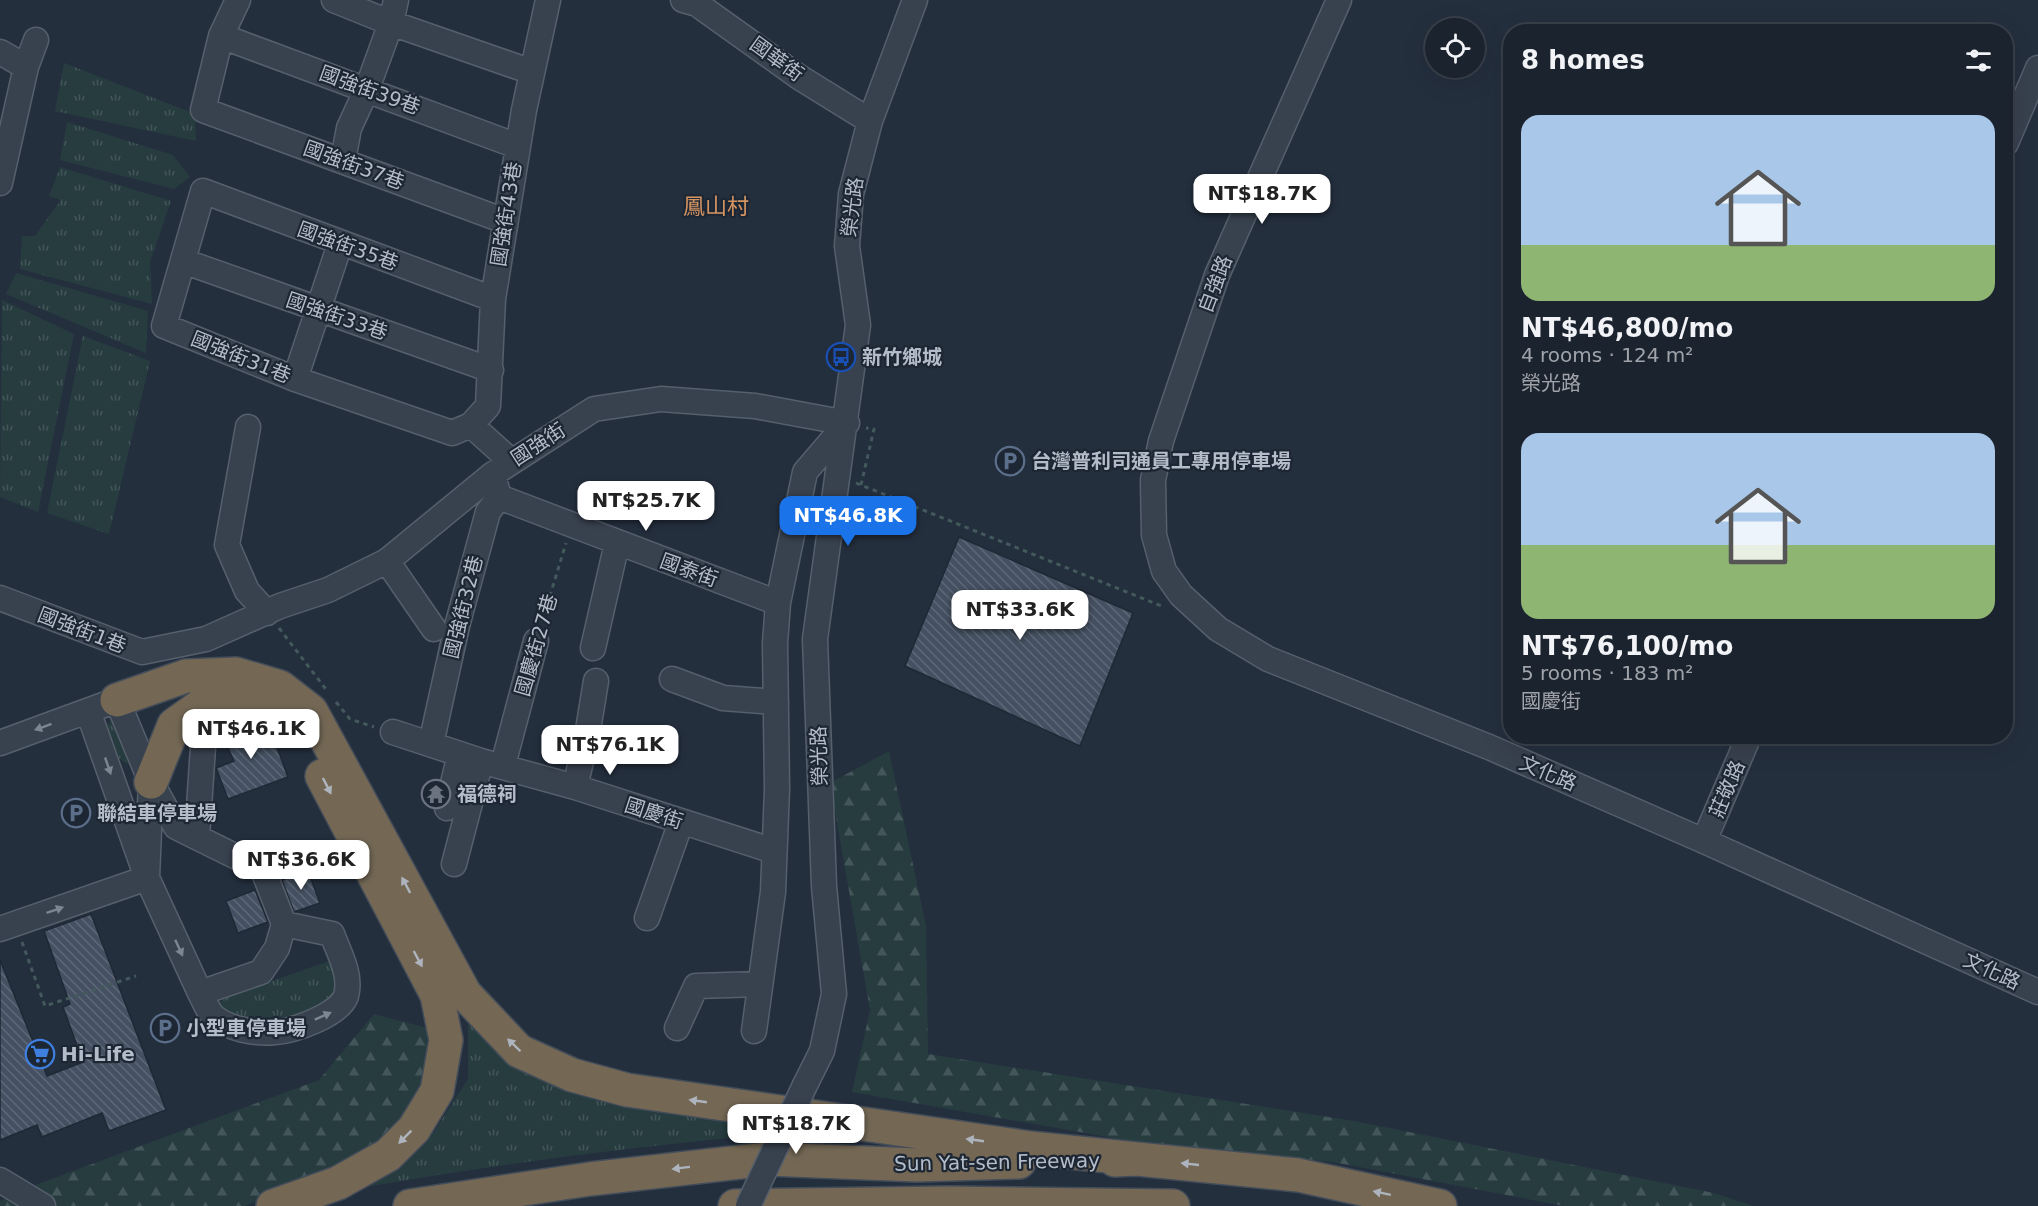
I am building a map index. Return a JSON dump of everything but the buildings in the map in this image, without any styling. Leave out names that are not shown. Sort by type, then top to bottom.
[{"type":"highway","points":[[103,706],[186,676],[236,674],[280,687],[311,711],[465,994],[519,1051],[572,1075],[627,1090],[1030,1148],[1137,1159]]},
{"type":"highway","points":[[151,782],[174,725],[199,707],[236,698],[275,704],[296,725],[437,995],[446,1040],[437,1090],[414,1129],[388,1155],[338,1183],[273,1206]]},
{"type":"highway","name":"Sun Yat-sen Freeway","points":[[410,1206],[590,1179],[767,1159],[917,1165],[1137,1159],[1298,1175],[1440,1206]]},
{"type":"highway","name":"Sun Yat-sen Freeway","points":[[735,1206],[925,1203],[1173,1206]]},
{"type":"street","points":[[221,36],[238,0]]},
{"type":"street","points":[[334,0],[391,23],[532,72]]},
{"type":"street","points":[[344,160],[349,128],[367,89],[391,23],[396,0]]},
{"type":"street","name":"國強街43巷","points":[[461,429],[488,406],[493,299],[517,146],[548,0]]},
{"type":"street","name":"國華街","points":[[683,0],[697,4],[799,76],[870,121]]},
{"type":"street","name":"榮光路","points":[[748,1206],[822,1051],[834,994],[824,886],[815,639],[847,423],[858,325],[847,246],[850,194],[870,121],[915,0]]},
{"type":"street","name":"自強路","points":[[1161,441],[1216,275],[1338,0]]},
{"type":"street","name":"國強街39巷","points":[[221,36],[517,146]]},
{"type":"street","name":"國強街37巷","points":[[221,36],[203,110],[505,221]]},
{"type":"street","points":[[0,183],[26,67],[36,40]]},
{"type":"street","points":[[0,52],[26,67]]},
{"type":"street","points":[[2013,127],[2038,68]]},
{"type":"street","name":"國強街35巷","points":[[203,191],[340,244],[493,299]]},
{"type":"street","name":"國強街31巷","points":[[203,191],[164,326],[295,379],[461,429]]},
{"type":"street","points":[[295,379],[320,310],[340,244]]},
{"type":"street","name":"國強街33巷","points":[[183,261],[491,370]]},
{"type":"street","name":"國強街","points":[[267,613],[328,590],[387,561],[502,468],[594,409],[661,399],[755,406],[847,423]]},
{"type":"street","points":[[754,1031],[773,892],[775,643],[778,603],[805,472],[847,423]]},
{"type":"street","points":[[248,427],[227,545],[248,591],[267,613]]},
{"type":"street","points":[[461,429],[502,468],[499,497]]},
{"type":"street","name":"文化路","points":[[1161,441],[1154,480],[1154,535],[1164,571],[1181,595],[1218,629],[1268,659],[1489,747],[2038,992]]},
{"type":"street","name":"國泰街","points":[[499,497],[778,603]]},
{"type":"street","name":"國強街32巷","points":[[431,744],[457,626],[488,512],[499,497]]},
{"type":"street","points":[[593,648],[617,543]]},
{"type":"street","points":[[387,561],[434,629]]},
{"type":"street","name":"國強街1巷","points":[[0,598],[142,652],[206,639],[267,613]]},
{"type":"street","name":"國慶街27巷","points":[[481,760],[536,641]]},
{"type":"street","points":[[672,679],[723,698],[776,702]]},
{"type":"street","points":[[575,787],[588,736],[596,681]]},
{"type":"street","points":[[0,743],[103,706]]},
{"type":"street","points":[[103,706],[151,782],[176,827],[264,870],[284,924],[277,948],[261,972],[200,993]]},
{"type":"street","points":[[103,706],[147,878],[200,993],[213,1016],[240,1029],[275,1032],[301,1026],[334,1012],[345,996],[346,971],[332,934],[284,924]]},
{"type":"street","name":"國慶街","points":[[393,732],[774,851]]},
{"type":"street","name":"莊敬路","points":[[1704,841],[1746,744]]},
{"type":"street","points":[[197,837],[203,747]]},
{"type":"street","points":[[447,808],[481,760]]},
{"type":"street","points":[[454,864],[481,760]]},
{"type":"street","points":[[147,878],[151,782]]},
{"type":"street","points":[[647,918],[681,822]]},
{"type":"street","points":[[8,926],[147,878]]},
{"type":"street","points":[[676,1028],[696,986],[760,984]]},
{"type":"street","points":[[0,1180],[44,1206]]},
{"type":"path","points":[[847,423],[874,429],[861,485]]},
{"type":"path","points":[[838,475],[1164,607]]},
{"type":"path","name":"國慶街27巷","points":[[536,641],[571,525]]},
{"type":"path","points":[[267,613],[350,719],[393,732]]},
{"type":"path","points":[[8,926],[45,1006],[136,976]]},
{"type":"green space","points":[[64,63],[195,114],[196,141],[55,111]]},
{"type":"green space","points":[[67,122],[173,155],[190,177],[174,189],[60,160]]},
{"type":"green space","points":[[60,167],[171,201],[150,262],[152,304],[20,269],[22,236],[35,236],[61,200],[49,196]]},
{"type":"green space","points":[[16,273],[148,311],[146,353],[6,294]]},
{"type":"green space","points":[[2,300],[74,334],[38,512],[0,497]]},
{"type":"green space","points":[[83,336],[150,361],[109,534],[47,513]]},
{"type":"green space","points":[[111,720],[118,721],[130,754],[127,764],[119,758],[107,725]]},
{"type":"green space","points":[[889,751],[926,926],[928,1054],[1354,1121],[1714,1193],[1753,1206],[1564,1206],[1333,1162],[1131,1141],[852,1092],[870,1010],[830,783]]},
{"type":"green space","points":[[335,959],[342,982],[335,1007],[314,1021],[238,1028],[218,1005],[226,997]]},
{"type":"green space","points":[[468,1011],[507,1059],[773,1121],[769,1134],[564,1157],[360,1188],[434,1132],[468,1079]]},
{"type":"green space","points":[[374,1014],[427,1028],[427,1084],[390,1134],[351,1161],[245,1206],[0,1206],[0,1201],[22,1190],[319,1080]]},
{"type":"place","name":"新竹鄉城","points":[[841,357]]},
{"type":"place","name":"台灣普利司通員工專用停車場","points":[[1010,461]]},
{"type":"place","name":"福德祠","points":[[436,794]]},
{"type":"place","name":"聯結車停車場","points":[[76,813]]},
{"type":"place","name":"小型車停車場","points":[[165,1028]]},
{"type":"place","name":"Hi-Life","points":[[40,1054]]},
{"type":"district","name":"鳳山村","points":[[716,206]]}]
